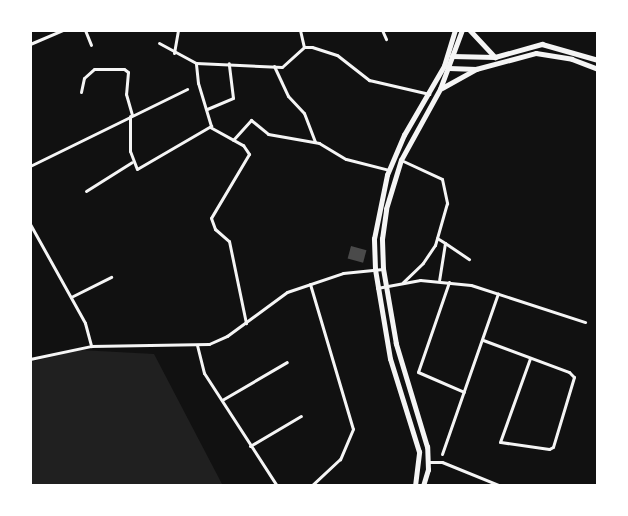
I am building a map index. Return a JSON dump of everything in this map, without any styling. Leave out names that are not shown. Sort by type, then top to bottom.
[{"type":"main road","points":[[415,486],[419,452],[390,359],[377,288],[375,269],[378,209],[389,170],[404,135],[444,66],[455,30]]},
{"type":"main road","points":[[423,486],[429,462],[396,344],[385,287],[383,268],[386,209],[401,160],[450,68],[462,30]]},
{"type":"main road","points":[[470,30],[495,57]]},
{"type":"main road","points":[[448,54],[495,57],[542,44],[598,60]]},
{"type":"main road","points":[[440,89],[476,69],[536,53],[572,58],[598,69]]},
{"type":"main road","points":[[444,66],[476,69]]},
{"type":"street","points":[[30,44],[63,30]]},
{"type":"street","points":[[85,30],[91,45]]},
{"type":"street","points":[[174,53],[178,30]]},
{"type":"street","points":[[300,30],[304,47]]},
{"type":"street","points":[[382,30],[386,39]]},
{"type":"street","points":[[159,43],[196,63],[274,66],[289,63],[304,47]]},
{"type":"street","points":[[304,47],[337,55],[369,80],[429,94]]},
{"type":"street","points":[[196,63],[210,127],[248,150],[249,158],[211,224],[229,241],[246,323]]},
{"type":"street","points":[[206,109],[233,98],[229,63]]},
{"type":"street","points":[[274,66],[288,96],[304,113],[315,142]]},
{"type":"street","points":[[81,92],[84,78],[94,69],[124,69],[128,72],[126,94],[131,116],[132,162],[140,169],[190,135],[210,127]]},
{"type":"street","points":[[30,166],[187,89]]},
{"type":"street","points":[[233,140],[251,120],[268,134],[315,142],[346,159],[389,170]]},
{"type":"street","points":[[401,160],[444,181],[447,203],[437,238],[423,263],[402,283]]},
{"type":"street","points":[[86,191],[132,162]]},
{"type":"street","points":[[30,224],[71,297],[91,346]]},
{"type":"street","points":[[437,238],[469,259]]},
{"type":"street","points":[[439,280],[445,243]]},
{"type":"street","points":[[30,359],[91,346],[197,345],[218,341],[246,323],[276,297],[343,273],[383,268]]},
{"type":"street","points":[[71,297],[111,277]]},
{"type":"street","points":[[377,288],[439,280],[498,293],[585,322]]},
{"type":"street","points":[[449,282],[418,372],[464,392]]},
{"type":"street","points":[[310,284],[353,429],[340,459],[311,486]]},
{"type":"street","points":[[442,454],[498,293]]},
{"type":"street","points":[[483,340],[530,358],[574,377],[553,447],[546,449],[500,442],[530,358]]},
{"type":"street","points":[[197,345],[204,373],[277,486]]},
{"type":"street","points":[[222,400],[287,362]]},
{"type":"street","points":[[250,446],[302,416]]},
{"type":"street","points":[[429,462],[442,462],[501,486]]},
{"type":"shaded area","points":[[80,350],[154,354],[223,486],[30,486],[30,362]]},
{"type":"building","points":[[351,246],[366,250],[363,263],[348,259]]}]
